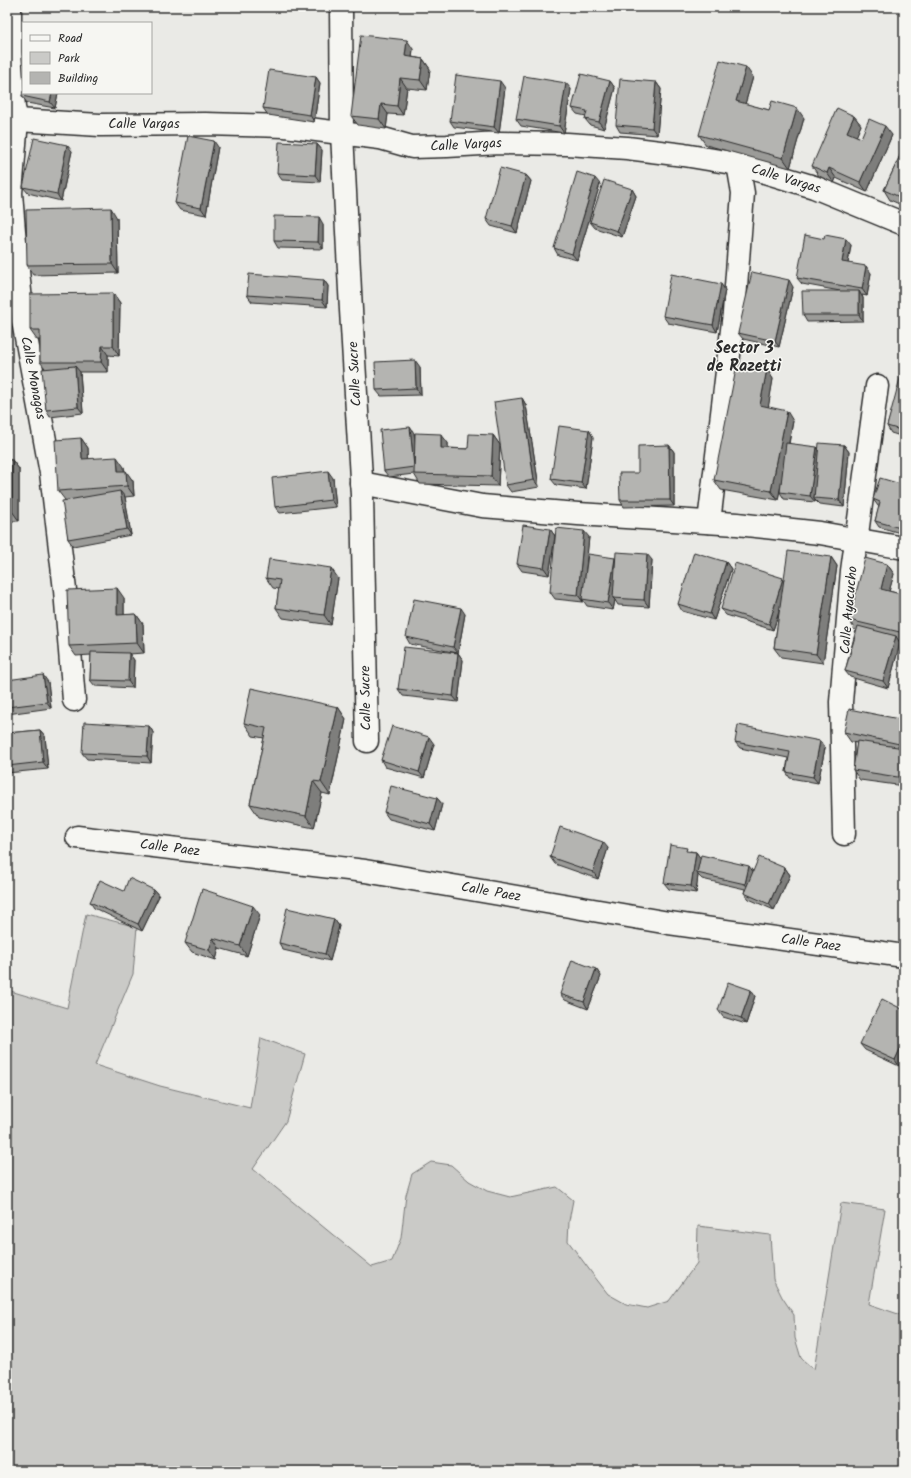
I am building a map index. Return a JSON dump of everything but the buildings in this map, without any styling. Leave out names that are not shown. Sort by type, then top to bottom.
[{"type":"street","name":"Calle Monagas","points":[[10,7],[8,52],[14,108],[17,120],[11,193],[23,321],[51,473],[65,590],[74,700]]},
{"type":"street","name":"Calle Sucre","points":[[341,7],[342,134],[361,484],[367,741]]},
{"type":"street","name":"Calle Vargas","points":[[17,120],[100,125],[206,124],[285,126],[380,138],[412,147],[499,143],[567,144],[627,148],[684,155],[738,164],[814,187],[904,224]]},
{"type":"street","points":[[709,522],[734,313],[743,193],[738,164]]},
{"type":"street","name":"Calle Ayacucho","points":[[844,834],[841,702],[852,571],[877,386]]},
{"type":"street","points":[[361,484],[482,506],[578,514],[738,524],[820,533],[904,548]]},
{"type":"street","name":"Calle Paez","points":[[77,837],[365,871],[669,923],[904,956]]},
{"type":"green space","points":[[86,914],[137,927],[133,974],[95,1065],[160,1086],[250,1108],[261,1038],[305,1054],[286,1121],[253,1169],[372,1267],[392,1261],[401,1238],[406,1195],[412,1174],[431,1162],[451,1165],[469,1181],[487,1191],[510,1197],[557,1187],[573,1200],[569,1221],[568,1241],[608,1294],[626,1304],[647,1308],[669,1301],[697,1263],[698,1226],[770,1235],[773,1279],[782,1297],[794,1315],[795,1338],[801,1358],[814,1370],[841,1203],[885,1209],[869,1304],[904,1316],[904,1471],[7,1471],[7,990],[67,1008]]},
{"type":"district","name":"Sector 3 de Razetti","points":[[744,357]]}]
